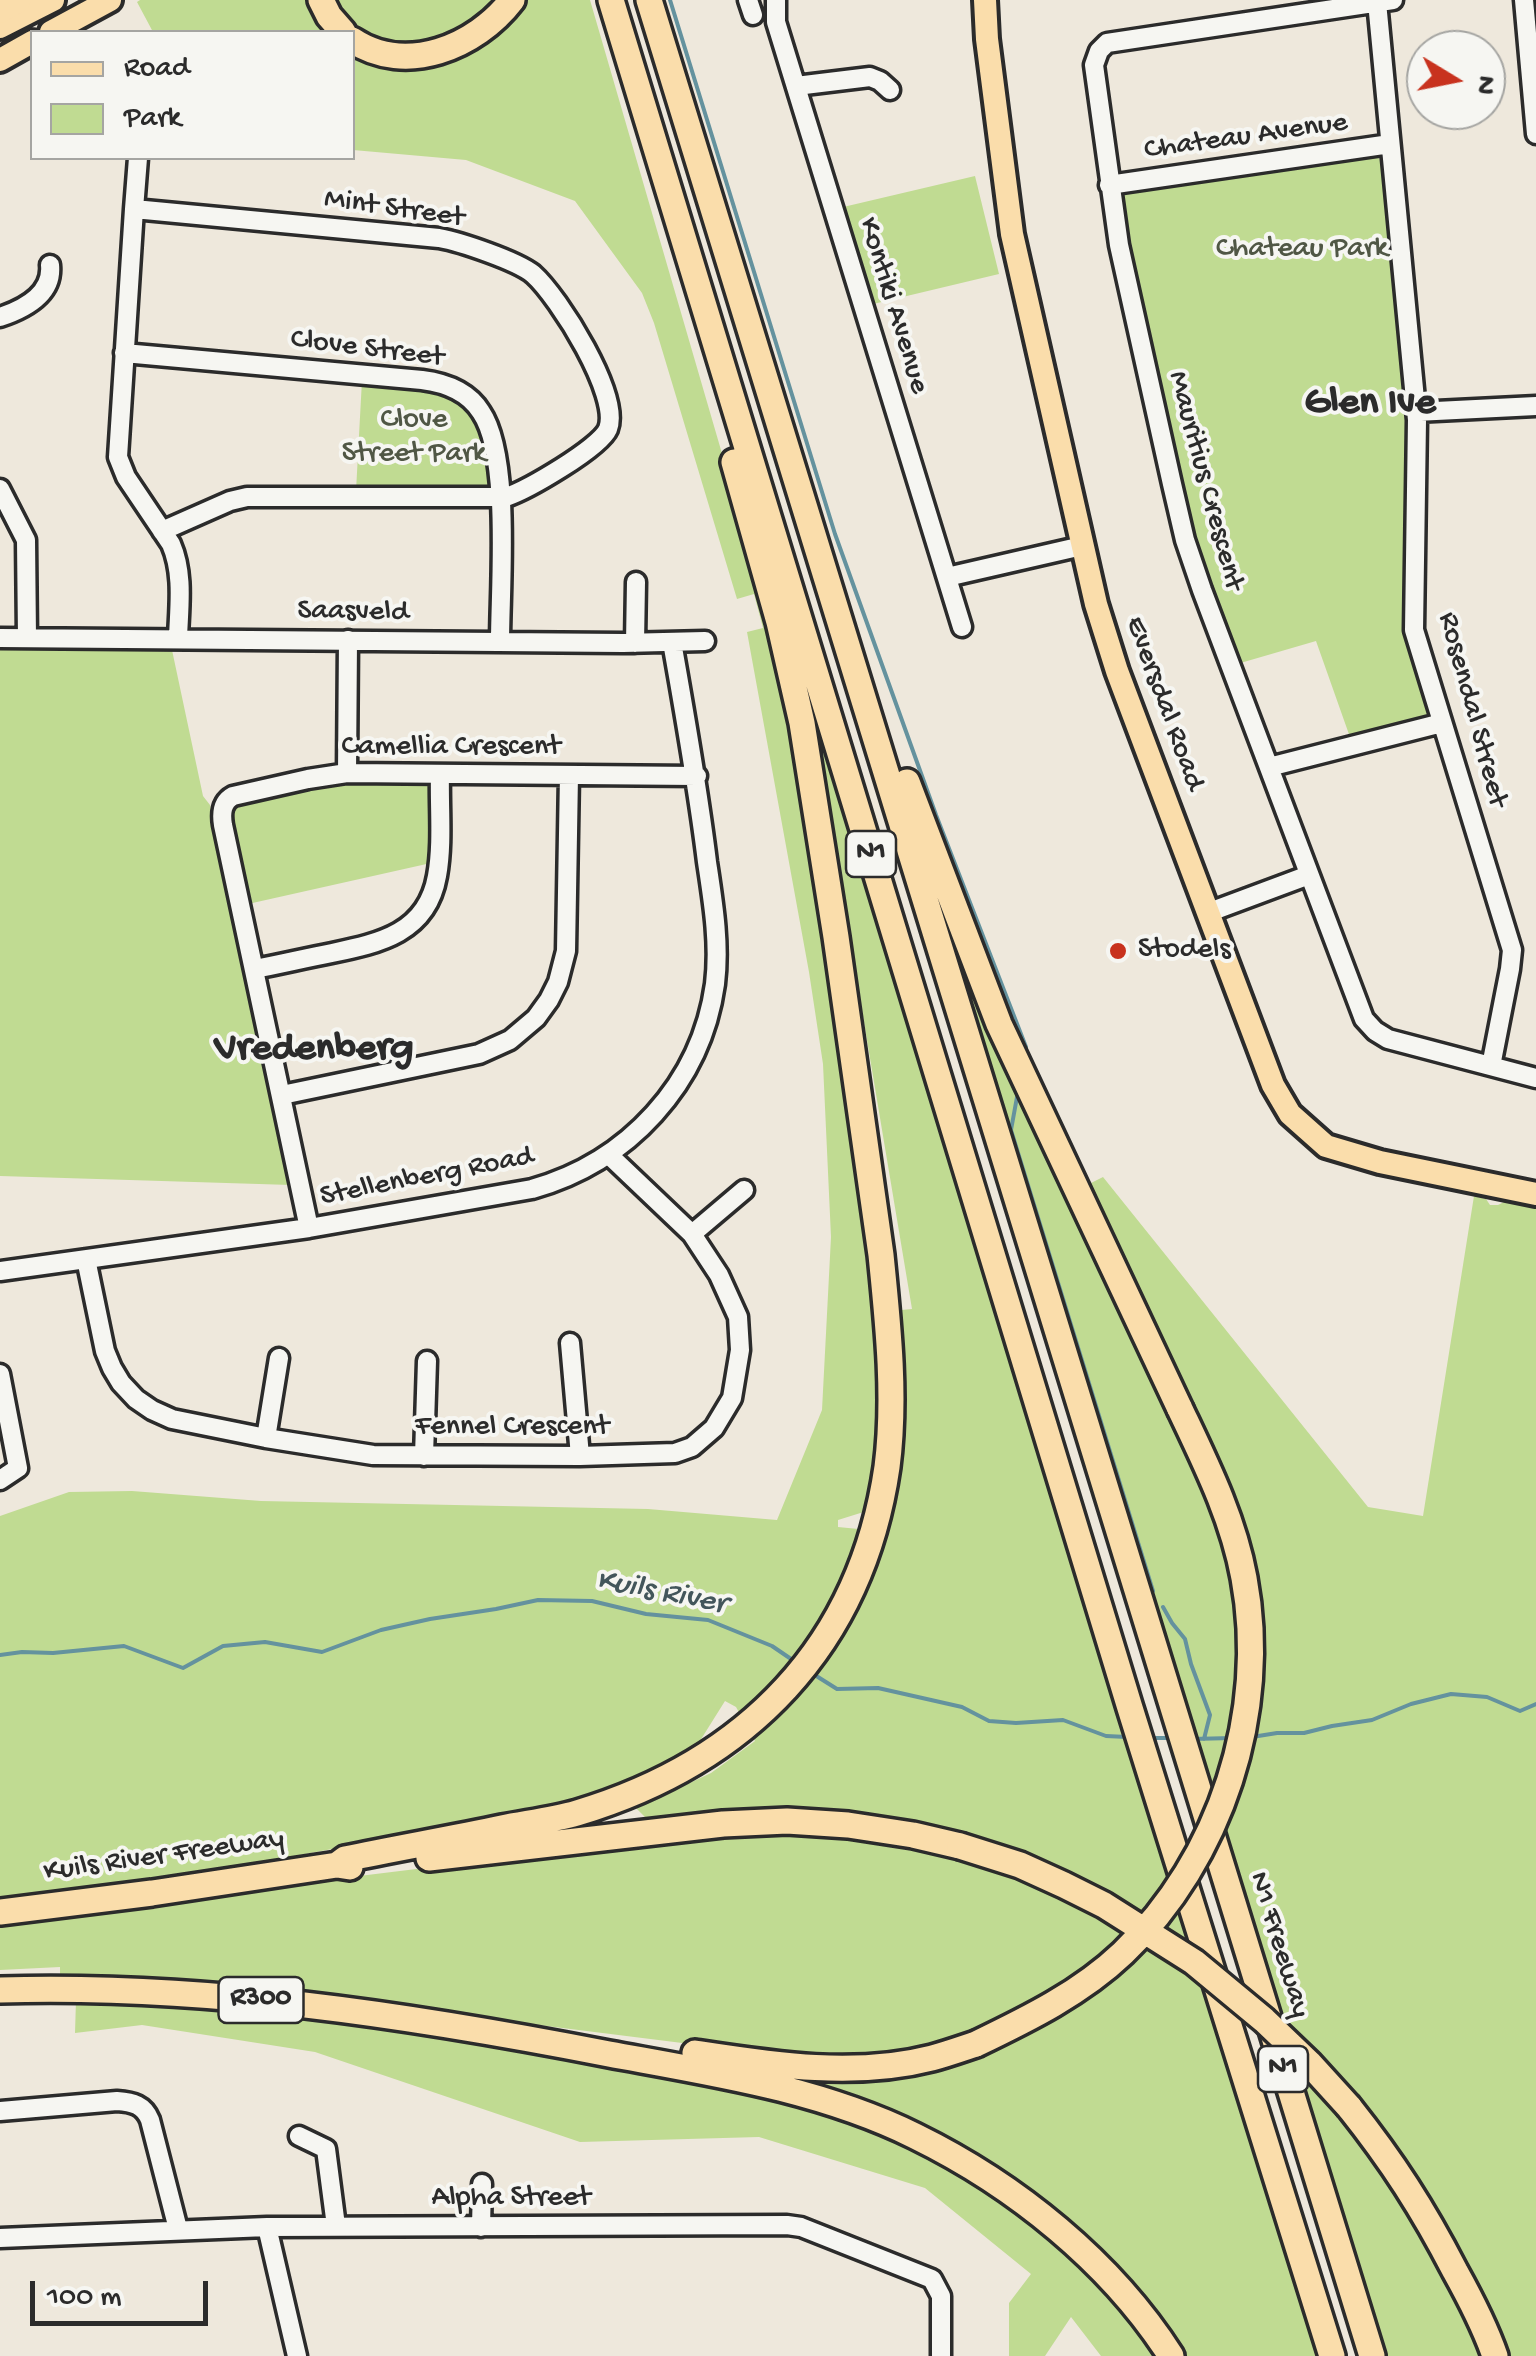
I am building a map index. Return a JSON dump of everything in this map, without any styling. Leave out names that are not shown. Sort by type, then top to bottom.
[{"type":"highway","points":[[0,10],[18,0]]},
{"type":"highway","points":[[321,0],[341,30]]},
{"type":"highway","points":[[355,42],[370,50],[395,55],[436,52],[473,37],[512,0]]},
{"type":"highway","points":[[337,1865],[346,1859],[575,1814],[657,1784],[700,1761],[748,1726],[806,1665],[837,1616],[866,1555],[887,1464],[890,1396],[886,1304],[842,974],[802,723],[780,622],[602,0]]},
{"type":"highway","name":"N1","points":[[611,0],[1130,1708],[1332,2356]]},
{"type":"highway","name":"N1","points":[[649,0],[822,558]]},
{"type":"highway","points":[[520,2036],[611,2041],[780,2066],[836,2069],[930,2058],[976,2044],[1068,1995],[1122,1954],[1159,1914],[1191,1868],[1215,1822],[1232,1779],[1242,1735],[1250,1677],[1248,1605],[1229,1519],[1000,1024],[822,558]]},
{"type":"highway","name":"N1 Freeway","points":[[822,558],[1372,2356]]},
{"type":"highway","points":[[337,1865],[723,1824],[787,1821],[913,1835],[1020,1865],[1104,1905],[1194,1962],[1309,2062],[1349,2106],[1400,2174],[1469,2298],[1494,2356]]},
{"type":"highway","name":"Kuils River Freeway","points":[[0,1912],[337,1865]]},
{"type":"highway","name":"R300","points":[[0,1990],[130,1991],[244,1998],[520,2036]]},
{"type":"highway","points":[[520,2036],[770,2086],[836,2105],[916,2136],[978,2170],[1038,2213],[1090,2258],[1132,2304],[1171,2356]]},
{"type":"main road","points":[[0,27],[53,0]]},
{"type":"main road","points":[[54,30],[110,0]]},
{"type":"main road","name":"Eversdal Road","points":[[982,0],[1012,234],[1106,642],[1272,1085],[1290,1114],[1326,1146],[1380,1162],[1536,1194]]},
{"type":"main road","points":[[0,60],[30,43]]},
{"type":"street","name":"Kontiki Avenue","points":[[776,0],[776,22],[962,627]]},
{"type":"street","points":[[1250,0],[1253,21]]},
{"type":"street","points":[[1524,0],[1536,134]]},
{"type":"street","name":"Mauritius Crescent","points":[[1385,1],[1113,40],[1102,46],[1094,66],[1109,185],[1118,245],[1185,540],[1361,1011],[1369,1026],[1388,1039],[1536,1078]]},
{"type":"street","name":"Rosendal Street","points":[[1385,1],[1390,144],[1416,412],[1414,630],[1512,950],[1490,1066]]},
{"type":"street","points":[[796,86],[870,78],[880,80],[890,90]]},
{"type":"street","name":"Chateau Avenue","points":[[1109,185],[1390,144]]},
{"type":"street","points":[[138,160],[118,457],[174,550],[179,570],[178,638]]},
{"type":"street","name":"Mint Street","points":[[134,209],[432,237],[458,242],[522,268],[542,284],[583,343],[610,405],[610,422],[602,440],[524,490],[500,499]]},
{"type":"street","points":[[0,317],[23,308],[42,293],[50,280],[50,265]]},
{"type":"street","name":"Clove Street","points":[[124,352],[422,380],[453,388],[474,402],[490,428],[497,454],[500,642]]},
{"type":"street","points":[[1416,412],[1536,406]]},
{"type":"street","points":[[0,489],[25,536],[26,638]]},
{"type":"street","points":[[162,530],[247,497],[500,499]]},
{"type":"street","points":[[947,577],[1082,546]]},
{"type":"street","points":[[635,643],[636,582]]},
{"type":"street","name":"Saasveld","points":[[0,638],[705,641]]},
{"type":"street","points":[[347,773],[348,640]]},
{"type":"street","name":"Stellenberg Road","points":[[0,1271],[310,1228],[532,1188],[575,1174],[609,1155],[640,1130],[672,1092],[697,1048],[712,1002],[716,969],[717,936],[696,776],[672,642]]},
{"type":"street","points":[[1269,767],[1442,723]]},
{"type":"street","name":"Camellia Crescent","points":[[310,1228],[222,825],[224,804],[233,796],[347,773],[696,776]]},
{"type":"street","points":[[255,969],[372,944],[394,936],[414,921],[432,894],[437,876],[440,774]]},
{"type":"street","points":[[282,1095],[479,1054],[510,1040],[536,1018],[558,982],[566,952],[569,775]]},
{"type":"street","points":[[1207,914],[1310,874]]},
{"type":"street","name":"Fennel Crescent","points":[[86,1259],[112,1368],[129,1392],[172,1420],[355,1453],[675,1453],[692,1447],[714,1428],[732,1398],[740,1350],[738,1317],[719,1275],[692,1234],[609,1155]]},
{"type":"street","points":[[692,1234],[744,1190]]},
{"type":"street","points":[[570,1344],[580,1456]]},
{"type":"street","points":[[266,1438],[280,1358]]},
{"type":"street","points":[[424,1456],[426,1361]]},
{"type":"street","points":[[0,1374],[18,1468],[0,1480]]},
{"type":"street","points":[[0,2111],[117,2101],[142,2107],[150,2120],[178,2229]]},
{"type":"street","points":[[299,2136],[326,2149],[336,2226]]},
{"type":"street","points":[[480,2227],[482,2184]]},
{"type":"street","name":"Alpha Street","points":[[0,2238],[336,2226],[801,2227],[932,2279],[941,2296],[942,2356]]},
{"type":"street","points":[[267,2227],[297,2356]]},
{"type":"green space","points":[[590,0],[762,591],[791,711],[875,1269],[880,1439],[870,1510],[838,1520],[838,1527],[879,1531],[891,1311],[912,1309],[836,855],[808,713],[814,711],[1068,1536],[1063,1537],[1170,1877],[1142,1914],[977,1839],[923,1824],[846,1813],[762,1810],[648,1820],[636,1808],[711,1773],[755,1741],[736,1707],[725,1701],[693,1752],[635,1782],[568,1805],[257,1863],[0,1898],[0,1516],[69,1492],[132,1491],[261,1501],[648,1509],[777,1520],[822,1410],[831,1237],[823,1064],[747,632],[763,628],[754,594],[737,599],[642,293],[575,201],[466,160],[355,150],[355,30],[152,30],[137,2]]},
{"type":"green space","name":"Chateau Park","points":[[1375,155],[1385,164],[1410,420],[1408,623],[1430,706],[1424,720],[1351,740],[1316,641],[1237,664],[1187,523],[1118,209],[1126,191]]},
{"type":"green space","points":[[975,176],[999,274],[869,305],[839,208]]},
{"type":"green space","name":"Clove Street Park","points":[[362,380],[413,384],[461,400],[483,429],[491,472],[489,484],[481,491],[356,491]]},
{"type":"green space","points":[[0,649],[172,650],[203,796],[210,805],[291,1185],[0,1176]]},
{"type":"green space","points":[[432,780],[431,863],[248,904],[228,813],[234,803],[321,782]]},
{"type":"green space","points":[[957,942],[1216,1509],[1241,1610],[1242,1682],[1214,1802],[948,944]]},
{"type":"green space","points":[[1103,1177],[1368,1507],[1423,1516],[1474,1196],[1486,1199],[1490,1205],[1508,1200],[1536,1206],[1536,2356],[1505,2356],[1479,2292],[1418,2182],[1369,2112],[1280,2019],[1222,1830],[1249,1758],[1256,1722],[1261,1686],[1261,1620],[1191,1407],[1089,1184]]},
{"type":"green space","points":[[831,1829],[989,1861],[1132,1931],[1096,1965],[991,2029],[898,2055],[802,2058],[299,1995],[60,1982],[60,1967],[0,1970],[0,1920],[702,1834]]},
{"type":"green space","points":[[1181,1904],[1194,1948],[1163,1927]]},
{"type":"green space","points":[[1149,1942],[1205,1981],[1321,2356],[1178,2356],[1035,2203],[757,2071],[988,2051],[1072,2007]]},
{"type":"green space","points":[[76,2000],[251,2010],[393,2029],[584,2057],[770,2094],[912,2143],[989,2186],[1087,2267],[1162,2356],[1101,2356],[1071,2317],[1045,2356],[1009,2356],[1009,2303],[1031,2274],[925,2188],[759,2137],[580,2142],[315,2052],[142,2025],[75,2033]]},
{"type":"green space","points":[[1294,2059],[1355,2126],[1434,2244],[1484,2356],[1386,2356]]},
{"type":"waterway","points":[[670,0],[835,534],[936,815],[1026,1047]]},
{"type":"waterway","points":[[1017,1097],[1011,1130],[1153,1591]]},
{"type":"waterway","name":"Kuils River","points":[[0,1655],[124,1646],[183,1668],[223,1646],[265,1642],[322,1652],[381,1630],[538,1600],[592,1601],[646,1614],[708,1620],[772,1646],[794,1661]]},
{"type":"waterway","points":[[1163,1607],[1185,1639],[1210,1715],[1204,1739]]},
{"type":"waterway","name":"Kuils River","points":[[810,1672],[837,1689],[878,1688],[962,1707],[989,1721],[1063,1720],[1106,1736],[1127,1737]]},
{"type":"waterway","name":"Kuils River","points":[[1252,1737],[1304,1733],[1372,1720],[1411,1704],[1451,1694],[1487,1697],[1520,1711],[1536,1704]]},
{"type":"waterway","name":"Kuils River","points":[[1152,1738],[1172,1738]]},
{"type":"waterway","name":"Kuils River","points":[[1192,1739],[1232,1738]]},
{"type":"place","name":"Stodels","points":[[1118,951]]},
{"type":"district","name":"Glen Ive","points":[[1370,405]]},
{"type":"district","name":"Vredenberg","points":[[314,1051]]}]
